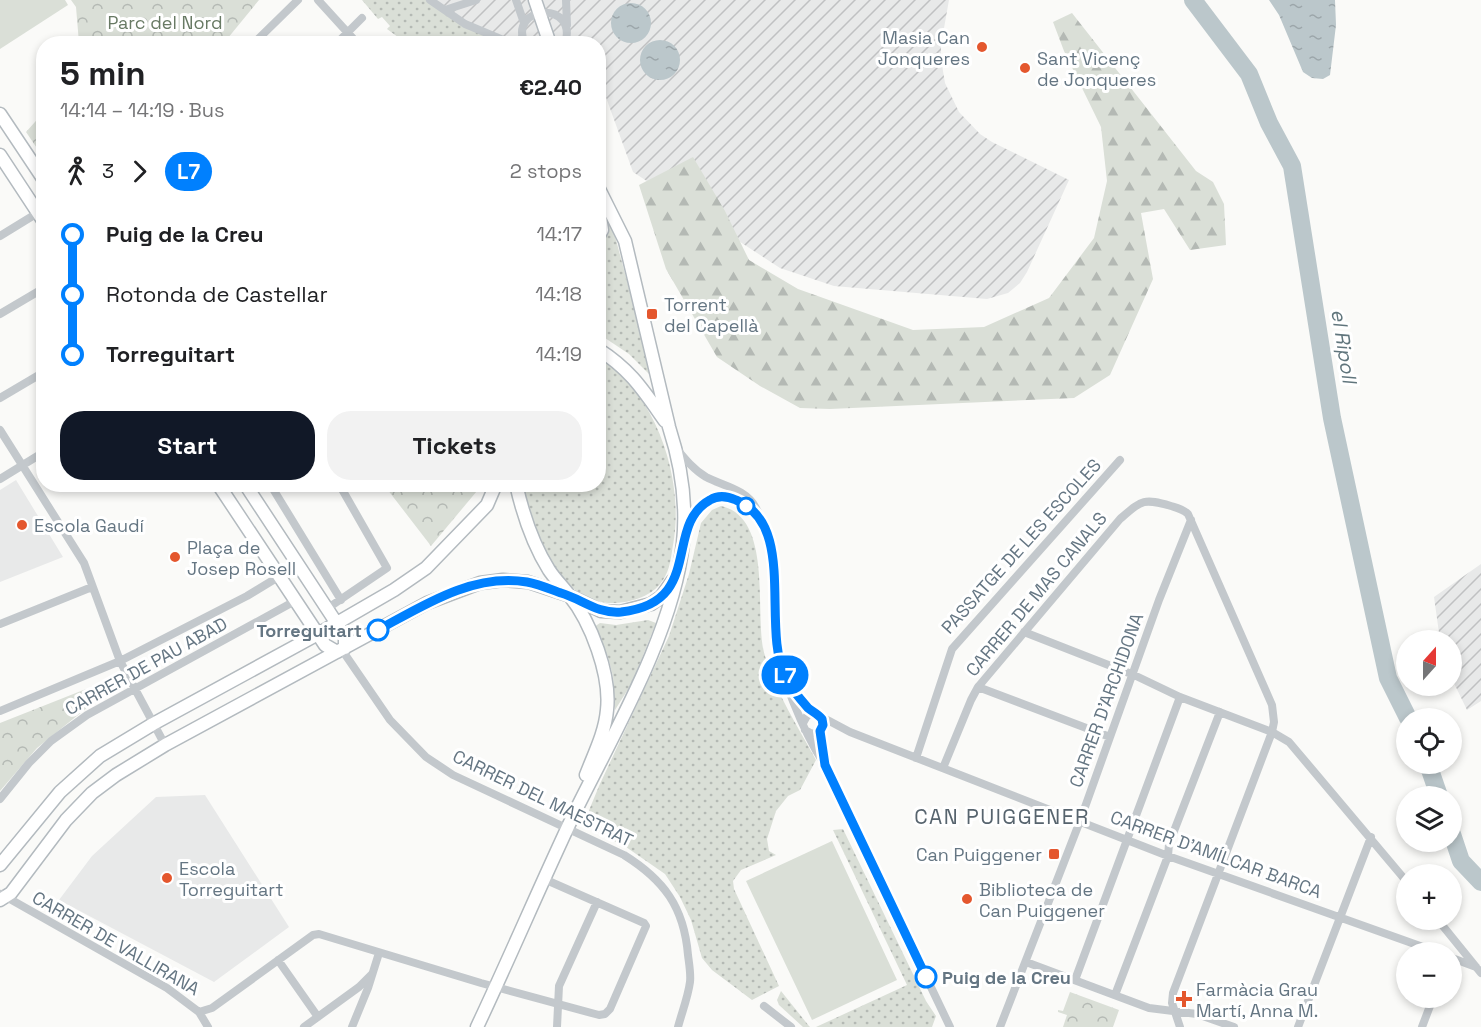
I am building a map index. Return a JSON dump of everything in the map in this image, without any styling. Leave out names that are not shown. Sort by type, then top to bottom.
[{"type":"street","points":[[262,36],[298,0]]},
{"type":"street","points":[[318,0],[351,36]]},
{"type":"street","points":[[429,0],[465,24],[494,36]]},
{"type":"street","points":[[445,10],[476,0]]},
{"type":"street","points":[[516,0],[524,23],[522,36]]},
{"type":"street","points":[[553,12],[561,0]]},
{"type":"street","points":[[566,0],[567,36]]},
{"type":"street","points":[[524,23],[537,6]]},
{"type":"street","points":[[537,6],[553,12],[564,21],[566,36]]},
{"type":"street","points":[[537,6],[547,36]]},
{"type":"street","points":[[343,36],[362,18]]},
{"type":"street","points":[[0,114],[36,168]]},
{"type":"street","points":[[0,155],[36,206]]},
{"type":"street","points":[[606,203],[625,242],[676,448],[684,502],[683,545]]},
{"type":"street","points":[[0,236],[36,218]]},
{"type":"street","points":[[0,314],[36,293]]},
{"type":"street","points":[[606,354],[619,362],[634,377],[669,427]]},
{"type":"street","points":[[0,398],[36,377]]},
{"type":"street","points":[[0,430],[36,487]]},
{"type":"street","points":[[676,448],[705,476],[752,501],[771,542],[775,636],[786,679],[812,746],[825,765],[950,1027]]},
{"type":"street","points":[[0,479],[36,457]]},
{"type":"street","name":"PASSATGE DE LES ESCOLES","points":[[916,758],[952,649],[1120,460]]},
{"type":"street","points":[[39,492],[84,563],[120,661],[165,745]]},
{"type":"street","points":[[223,492],[328,648],[341,650]]},
{"type":"street","points":[[250,492],[345,636],[341,650]]},
{"type":"street","points":[[275,492],[341,600]]},
{"type":"street","points":[[328,609],[387,568],[344,492]]},
{"type":"street","points":[[0,865],[49,805],[111,748],[318,634],[426,568],[442,554],[487,504],[492,492]]},
{"type":"street","points":[[518,492],[527,526],[536,548],[550,571],[570,596],[602,662],[608,700],[604,727],[574,814]]},
{"type":"street","points":[[477,1027],[574,814],[649,658],[673,596],[683,545],[692,520],[708,501],[714,498],[730,498],[740,501],[758,514]]},
{"type":"street","name":"CARRER DE MAS CANALS","points":[[943,768],[978,687],[1120,519],[1144,501],[1154,501],[1185,510],[1191,520]]},
{"type":"street","points":[[1180,1027],[1172,1004],[1173,993],[1274,722],[1272,705],[1191,520]]},
{"type":"street","name":"CARRER D'ARCHIDONA","points":[[999,1026],[1080,822],[1159,600],[1191,520]]},
{"type":"street","points":[[0,711],[120,661],[247,596],[298,565]]},
{"type":"street","points":[[2,897],[66,820],[92,793],[131,764],[427,603],[480,583],[503,580],[528,582],[570,596],[601,611],[620,612],[651,604],[668,589],[677,574]]},
{"type":"street","points":[[0,624],[92,587]]},
{"type":"street","name":"CARRER DE PAU ABAD","points":[[0,800],[29,763],[51,741],[87,715],[295,601]]},
{"type":"street","points":[[1024,632],[1134,675],[1180,698],[1272,732],[1288,742],[1396,868]]},
{"type":"street","name":"CARRER DEL MAESTRAT","points":[[341,650],[390,720],[426,757],[453,775],[567,830],[613,849],[642,866],[660,882],[682,919],[687,945],[690,981],[678,1027]]},
{"type":"street","points":[[786,679],[807,707],[822,719],[825,765]]},
{"type":"street","points":[[978,687],[1110,737]]},
{"type":"street","points":[[1075,980],[1180,698]]},
{"type":"street","points":[[1115,995],[1168,855],[1169,844],[1220,712]]},
{"type":"street","points":[[804,726],[808,714],[817,714]]},
{"type":"street","name":"CARRER D'AMÍLCAR BARCA","points":[[817,714],[850,732],[1080,822],[1409,942]]},
{"type":"street","points":[[804,726],[812,734],[821,729]]},
{"type":"street","name":"CARRER D'AMÍLCAR BARCA","points":[[821,729],[850,732]]},
{"type":"street","points":[[1298,1027],[1371,837]]},
{"type":"street","points":[[199,1012],[212,1008],[313,935],[320,934],[496,987],[599,1015],[605,1014],[610,1009],[646,926],[644,923],[544,879]]},
{"type":"street","name":"CARRER DE VALLIRANA","points":[[2,897],[167,988],[199,1012],[208,1027]]},
{"type":"street","points":[[557,1027],[559,986],[597,902]]},
{"type":"street","points":[[1446,930],[1478,970]]},
{"type":"street","points":[[352,1027],[379,953]]},
{"type":"street","points":[[278,960],[318,1017]]},
{"type":"street","points":[[1026,962],[1157,1010],[1197,1014],[1234,1027]]},
{"type":"street","points":[[1462,963],[1478,970]]},
{"type":"street","points":[[304,1027],[359,987],[372,974]]},
{"type":"street","points":[[764,1006],[791,1027]]},
{"type":"street","points":[[1422,1027],[1429,1008]]},
{"type":"shaded area","points":[[430,0],[949,0],[941,45],[941,59],[945,83],[959,112],[980,134],[992,142],[1069,180],[1027,272],[1020,283],[1008,293],[987,299],[834,286],[780,268],[633,172],[606,97],[606,36],[490,36]]},
{"type":"shaded area","name":"Escola Gaudí","points":[[16,480],[63,557],[0,582],[0,490]]},
{"type":"shaded area","points":[[1481,564],[1481,701],[1467,710],[1460,696],[1462,630],[1439,630],[1434,597]]},
{"type":"shaded area","name":"Escola Torreguitart","points":[[205,795],[289,927],[214,982],[59,900],[92,856],[156,797]]},
{"type":"green space","points":[[0,0],[65,0],[68,5],[0,49]]},
{"type":"green space","name":"Parc del Nord","points":[[71,0],[259,0],[230,36],[78,36],[76,7]]},
{"type":"green space","points":[[362,0],[430,0],[490,36],[396,36],[387,29],[390,26],[382,17],[378,19]]},
{"type":"green space","points":[[1072,13],[1196,171],[1213,182],[1224,204],[1226,245],[1190,250],[1164,209],[1141,213],[1153,279],[1110,375],[1074,398],[830,409],[800,408],[760,386],[717,357],[666,269],[639,185],[693,157],[725,211],[749,260],[798,289],[913,330],[984,327],[1049,298],[1094,238],[1107,181],[1101,127],[1064,51],[1053,22]]},
{"type":"green space","points":[[36,121],[36,147],[26,132]]},
{"type":"green space","points":[[607,224],[612,225],[653,378],[629,354],[606,339]]},
{"type":"green space","points":[[606,363],[637,393],[662,440],[670,467],[675,493],[676,520],[670,563],[660,585],[642,597],[625,602],[602,602],[583,595],[567,583],[554,566],[543,546],[525,492],[606,492]]},
{"type":"green space","points":[[389,492],[476,492],[431,546]]},
{"type":"green space","points":[[721,506],[738,514],[749,529],[759,571],[765,656],[781,696],[816,760],[800,790],[788,796],[776,811],[767,839],[769,851],[776,855],[741,870],[733,881],[734,889],[779,986],[752,1000],[712,970],[702,958],[691,920],[665,874],[626,847],[583,825],[669,636],[689,574],[701,523],[712,510]]},
{"type":"green space","points":[[648,620],[656,623],[632,683],[615,710],[613,676],[608,657],[594,627],[600,623],[616,625]]},
{"type":"green space","points":[[86,689],[93,696],[88,707],[37,748],[0,791],[0,723]]},
{"type":"green space","points":[[843,829],[926,1001],[936,1016],[932,1027],[816,1027],[907,985],[833,830]]},
{"type":"green space","points":[[832,841],[897,980],[812,1020],[746,881]]},
{"type":"green space","points":[[781,991],[810,1027],[803,1027],[779,1005],[777,1000]]},
{"type":"green space","points":[[1070,992],[1119,1010],[1113,1027],[1063,1027],[1067,1015],[1058,1010],[1063,1011]]},
{"type":"water","points":[[1269,0],[1335,0],[1336,25],[1330,75],[1323,79],[1312,78],[1303,72],[1279,15]]},
{"type":"water","points":[[631,3],[639,4],[645,9],[650,15],[650,31],[645,37],[639,42],[631,43],[623,42],[617,37],[612,31],[611,23],[612,15],[617,9],[623,4]]},
{"type":"water","points":[[660,40],[674,46],[680,60],[674,74],[660,80],[646,74],[640,60],[646,46]]},
{"type":"waterway","name":"el Ripoll","points":[[1193,0],[1249,74],[1269,123],[1292,166],[1332,418],[1388,678],[1403,708]]},
{"type":"waterway","name":"el Ripoll","points":[[1431,774],[1436,786]]},
{"type":"waterway","name":"el Ripoll","points":[[1458,852],[1461,861],[1481,882]]},
{"type":"bus line","name":"L7","points":[[378,630],[427,603],[459,590],[480,583],[503,580],[528,582],[570,596],[601,611],[620,612],[651,604],[668,589],[677,574],[683,545],[692,520],[703,505],[722,496],[740,501],[758,514],[771,542],[775,636],[786,679],[807,707],[822,719],[823,725],[820,731],[825,765],[926,977]]},
{"type":"place","name":"Masia Can Jonqueres","points":[[982,47]]},
{"type":"place","name":"Sant Vicenç de Jonqueres","points":[[1025,68]]},
{"type":"place","name":"Torrent del Capellà","points":[[652,314]]},
{"type":"place","name":"Escola Gaudí","points":[[22,525]]},
{"type":"place","name":"Plaça de Josep Rosell","points":[[175,557]]},
{"type":"place","name":"Torreguitart","points":[[378,630]]},
{"type":"place","name":"Can Puiggener","points":[[1054,854]]},
{"type":"place","name":"Escola Torreguitart","points":[[167,878]]},
{"type":"place","name":"Biblioteca de Can Puiggener","points":[[967,899]]},
{"type":"place","name":"Puig de la Creu","points":[[926,977]]},
{"type":"place","name":"Farmàcia Grau Martí, Anna M.","points":[[1184,999]]},
{"type":"district","name":"CAN PUIGGENER","points":[[1002,816]]}]
